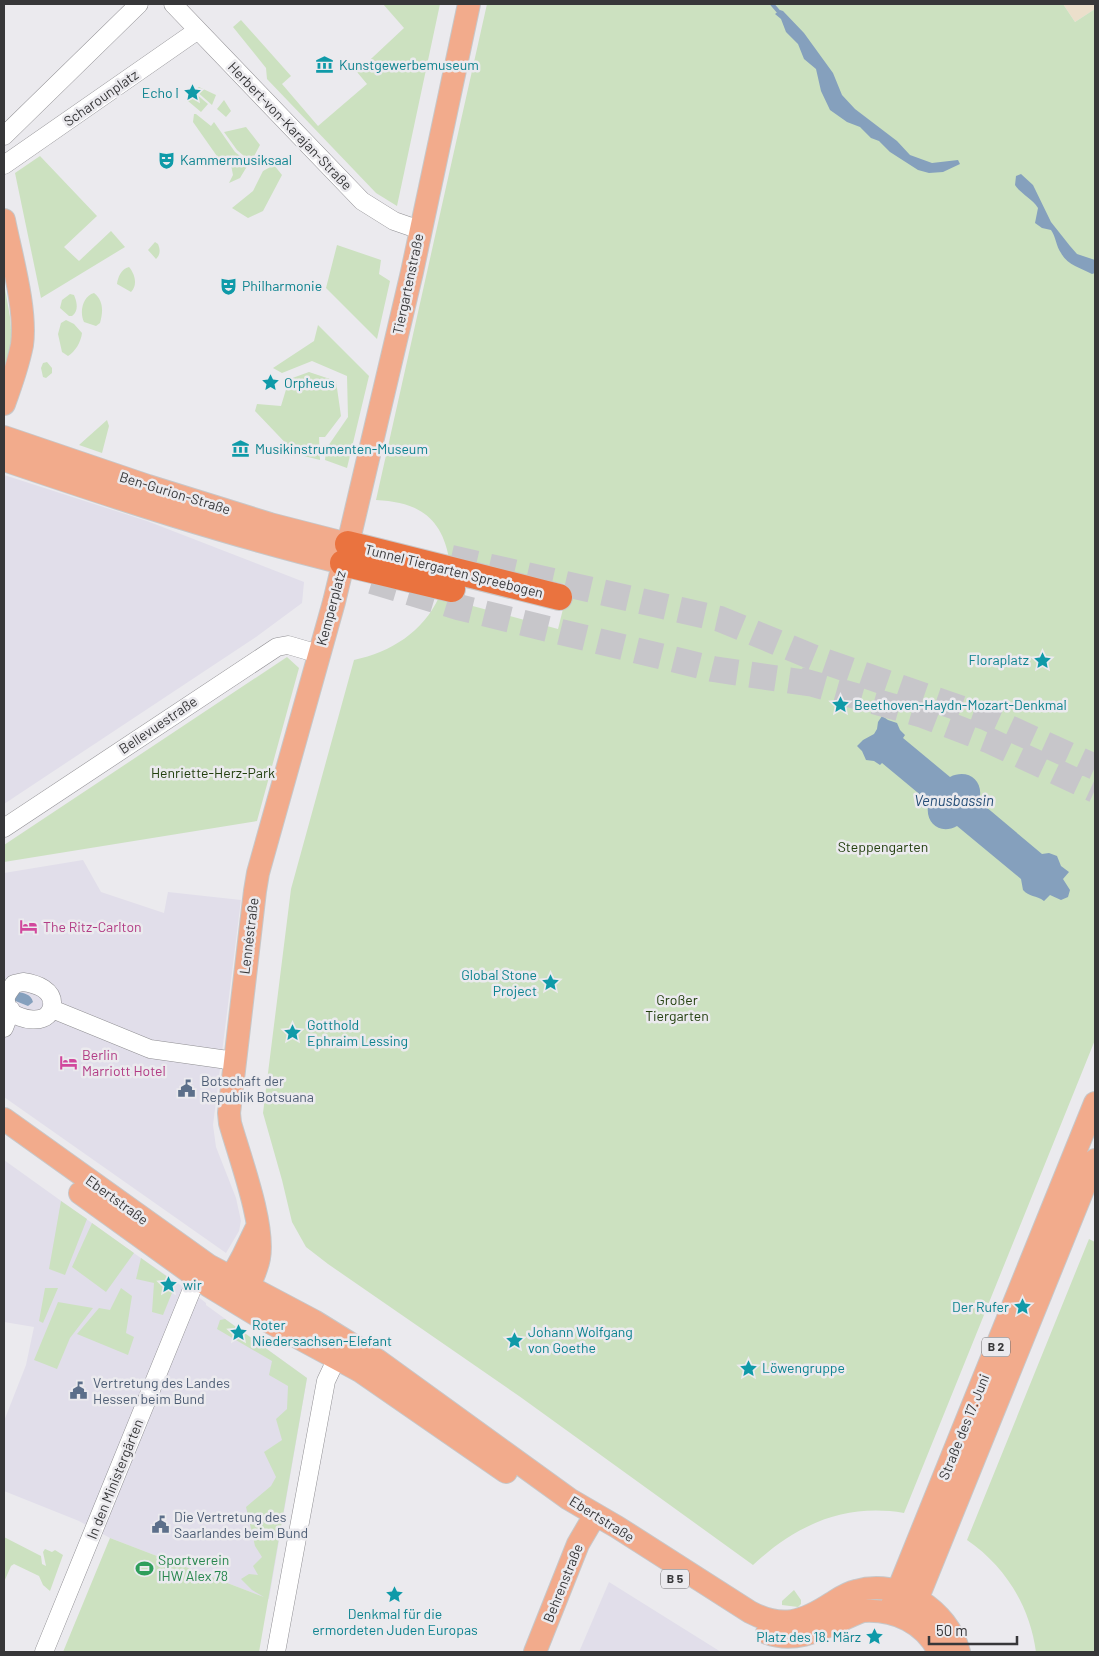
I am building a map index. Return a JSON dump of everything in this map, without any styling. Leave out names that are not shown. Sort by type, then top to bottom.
[{"type":"highway","name":"Tunnel Tiergarten Spreebogen","points":[[346,554],[557,606]]},
{"type":"main road","name":"Tiergartenstraße","points":[[346,554],[410,282],[470,4]]},
{"type":"main road","points":[[4,220],[21,307],[23,329],[19,357],[4,404]]},
{"type":"main road","name":"Ben-Gurion-Straße","points":[[4,437],[148,486],[283,527],[346,554]]},
{"type":"main road","name":"Ben-Gurion-Straße","points":[[4,460],[264,544],[346,554]]},
{"type":"main road","name":"Kemperplatz","points":[[319,654],[346,554]]},
{"type":"main road","name":"Lennéstraße","points":[[235,1291],[259,1258],[260,1241],[229,1117],[256,882],[319,654]]},
{"type":"main road","name":"Straße des 17. Juni","points":[[908,1596],[1095,1103]]},
{"type":"main road","name":"Ebertstraße","points":[[4,1120],[203,1262],[235,1291]]},
{"type":"main road","name":"Ebertstraße","points":[[4,1138],[197,1277],[235,1291],[341,1349],[360,1371],[559,1509],[591,1520],[769,1621],[784,1623],[800,1619],[814,1614],[843,1596],[861,1589],[882,1588],[908,1596],[938,1613],[956,1640],[959,1652]]},
{"type":"main road","name":"Straße des 17. Juni","points":[[899,1616],[1095,1160]]},
{"type":"main road","name":"Ebertstraße","points":[[591,1520],[610,1538],[721,1609],[762,1632],[772,1635],[800,1636],[816,1632],[863,1611],[899,1616]]},
{"type":"main road","name":"Behrenstraße","points":[[534,1652],[578,1544],[591,1520]]},
{"type":"main road","points":[[899,1616],[928,1636],[939,1652]]},
{"type":"street","points":[[4,136],[139,4]]},
{"type":"street","name":"Herbert-von-Karajan-Straße","points":[[173,4],[362,201],[394,221],[420,230]]},
{"type":"street","name":"Scharounplatz","points":[[4,166],[198,30]]},
{"type":"street","name":"Bellevuestraße","points":[[4,828],[277,647],[288,645],[319,654]]},
{"type":"street","points":[[4,1028],[7,999],[14,984],[23,982],[33,984],[48,992],[52,999],[52,1010],[45,1018],[36,1020],[25,1019],[7,999]]},
{"type":"street","points":[[52,1010],[150,1048],[235,1061]]},
{"type":"street","name":"In den Ministergärten","points":[[44,1652],[197,1277]]},
{"type":"street","points":[[276,1652],[326,1380],[341,1349]]},
{"type":"shaded area","points":[[1063,4],[1095,4],[1095,9],[1075,22]]},
{"type":"shaded area","points":[[4,475],[147,521],[304,582],[302,603],[256,637],[4,804]]},
{"type":"shaded area","points":[[83,860],[101,892],[164,913],[168,892],[241,900],[213,1125],[216,1147],[236,1198],[241,1221],[239,1231],[226,1253],[4,1097],[4,873]]},
{"type":"shaded area","points":[[4,1160],[201,1299],[206,1305],[307,1378],[269,1599],[110,1538],[79,1521],[4,1491],[4,1421],[26,1365],[34,1327],[4,1322]]},
{"type":"shaded area","points":[[609,1582],[721,1652],[579,1652]]},
{"type":"green space","points":[[383,4],[440,4],[397,206],[376,193],[267,79],[266,68],[233,27],[241,20],[291,76],[282,84],[318,126],[367,84],[357,72],[404,28]]},
{"type":"green space","name":"Großer Tiergarten","points":[[487,4],[1063,4],[1075,22],[1095,9],[1095,1040],[904,1513],[861,1511],[822,1520],[786,1539],[753,1565],[519,1396],[306,1247],[292,1222],[263,1113],[291,889],[354,660],[381,652],[404,639],[424,620],[439,597],[558,629],[569,585],[449,558],[440,532],[425,514],[404,504],[376,500]]},
{"type":"green space","points":[[199,87],[216,95],[212,105],[195,90]]},
{"type":"green space","points":[[195,93],[208,104],[201,112],[188,101]]},
{"type":"green space","points":[[224,100],[231,111],[226,117],[217,109]]},
{"type":"green space","points":[[194,114],[211,126],[214,122],[235,152],[249,163],[240,178],[229,183],[233,175],[230,160],[219,159],[193,122]]},
{"type":"green space","points":[[246,127],[260,145],[251,162],[237,150],[224,132]]},
{"type":"green space","points":[[40,156],[97,216],[64,247],[79,261],[111,231],[125,247],[41,298],[15,173]]},
{"type":"green space","points":[[274,165],[282,175],[263,211],[248,218],[232,208],[253,191],[263,171]]},
{"type":"green space","points":[[155,242],[160,250],[156,259],[148,250]]},
{"type":"green space","points":[[337,245],[381,260],[379,274],[390,281],[377,339],[326,288]]},
{"type":"green space","points":[[129,267],[135,279],[131,292],[117,284],[120,274]]},
{"type":"green space","points":[[4,283],[12,342],[4,382]]},
{"type":"green space","points":[[94,293],[100,300],[102,307],[100,323],[96,326],[84,322],[82,314],[83,305],[87,297]]},
{"type":"green space","points":[[70,294],[74,295],[77,303],[76,312],[72,316],[69,316],[60,308],[62,300]]},
{"type":"green space","points":[[66,320],[74,324],[82,333],[77,346],[68,356],[62,352],[58,334],[61,323]]},
{"type":"green space","points":[[318,325],[369,376],[347,468],[325,460],[326,449],[348,417],[347,376],[312,361],[282,373],[273,368],[314,341]]},
{"type":"green space","points":[[47,362],[52,368],[52,373],[46,378],[43,377],[41,368],[43,363]]},
{"type":"green space","points":[[309,372],[336,381],[341,416],[325,437],[319,437],[320,460],[296,454],[255,411],[257,404],[281,406],[288,383],[287,380]]},
{"type":"green space","points":[[107,420],[109,426],[102,453],[79,445]]},
{"type":"green space","name":"Henriette-Herz-Park","points":[[287,657],[299,668],[257,821],[4,862],[4,845]]},
{"type":"green space","points":[[61,1201],[87,1219],[65,1275],[49,1269]]},
{"type":"green space","points":[[92,1223],[134,1253],[106,1292],[72,1267]]},
{"type":"green space","points":[[1089,1239],[1095,1242],[1095,1652],[1036,1652],[1028,1619],[1014,1588],[993,1562],[967,1540]]},
{"type":"green space","points":[[141,1258],[176,1283],[163,1315],[152,1312],[154,1283],[136,1279]]},
{"type":"green space","points":[[45,1288],[58,1288],[43,1323],[39,1321]]},
{"type":"green space","points":[[121,1288],[132,1296],[126,1333],[134,1337],[128,1355],[77,1334],[99,1308],[110,1310]]},
{"type":"green space","points":[[58,1302],[93,1308],[70,1338],[57,1369],[34,1360]]},
{"type":"green space","name":"Sportverein IHW Alex 78","points":[[225,1319],[307,1378],[259,1652],[63,1652],[110,1538],[264,1597],[252,1590],[241,1579],[249,1574],[258,1575],[253,1566],[262,1557],[255,1546],[246,1507],[271,1486],[276,1477],[264,1452],[282,1440],[276,1419],[287,1409],[288,1386],[269,1375],[272,1361],[217,1329],[220,1320]]},
{"type":"green space","points":[[4,1537],[41,1556],[42,1564],[46,1566],[43,1552],[45,1549],[52,1552],[55,1550],[63,1555],[50,1591],[43,1585],[39,1576],[14,1564],[11,1566],[4,1582]]},
{"type":"green space","points":[[794,1590],[801,1600],[801,1604],[798,1607],[782,1605],[782,1601]]},
{"type":"water","points":[[780,10],[804,33],[833,73],[842,95],[855,109],[897,141],[910,155],[932,163],[958,160],[960,164],[943,172],[929,173],[918,170],[890,152],[879,141],[871,138],[860,127],[847,122],[830,110],[821,91],[816,69],[804,59],[798,44],[786,32],[781,19],[775,14]]},
{"type":"water","points":[[1021,174],[1033,185],[1051,222],[1070,246],[1077,254],[1095,260],[1095,273],[1092,274],[1067,260],[1059,250],[1051,230],[1042,228],[1035,223],[1038,208],[1015,185],[1016,176]]},
{"type":"water","name":"Venusbassin","points":[[882,716],[897,723],[905,735],[903,738],[950,777],[963,774],[974,778],[980,788],[979,801],[1042,854],[1049,853],[1057,856],[1061,866],[1069,872],[1063,879],[1070,890],[1068,897],[1061,900],[1050,895],[1044,901],[1025,892],[1021,879],[957,826],[944,829],[934,825],[928,815],[929,802],[882,763],[880,765],[874,761],[866,760],[862,751],[857,746],[874,734]]},
{"type":"water","points":[[17,992],[25,993],[33,1002],[28,1006],[13,1000]]},
{"type":"waterway","points":[[772,4],[778,11]]},
{"type":"tunnel","points":[[451,558],[720,619],[815,658],[985,717],[1095,767]]},
{"type":"tunnel","points":[[372,581],[458,607],[713,669],[814,684]]},
{"type":"tunnel","points":[[799,680],[923,715],[988,740],[1095,790]]},
{"type":"place","name":"Kunstgewerbemuseum","points":[[325,65]]},
{"type":"place","name":"Echo I","points":[[193,93]]},
{"type":"place","name":"Kammermusiksaal","points":[[166,160]]},
{"type":"place","name":"Philharmonie","points":[[228,286]]},
{"type":"place","name":"Orpheus","points":[[270,383]]},
{"type":"place","name":"Musikinstrumenten-Museum","points":[[241,449]]},
{"type":"place","name":"Floraplatz","points":[[1043,660]]},
{"type":"place","name":"Beethoven-Haydn-Mozart-Denkmal","points":[[840,705]]},
{"type":"place","name":"The Ritz-Carlton","points":[[29,927]]},
{"type":"place","name":"Global Stone Project","points":[[551,983]]},
{"type":"place","name":"Gotthold Ephraim Lessing","points":[[293,1033]]},
{"type":"place","name":"Berlin Marriott Hotel","points":[[68,1063]]},
{"type":"place","name":"Botschaft der Republik Botsuana","points":[[187,1089]]},
{"type":"place","name":"wir","points":[[169,1285]]},
{"type":"place","name":"Der Rufer","points":[[1023,1307]]},
{"type":"place","name":"Roter Niedersachsen-Elefant","points":[[238,1333]]},
{"type":"place","name":"Johann Wolfgang von Goethe","points":[[514,1340]]},
{"type":"place","name":"Löwengruppe","points":[[748,1368]]},
{"type":"place","name":"Vertretung des Landes Hessen beim Bund","points":[[79,1391]]},
{"type":"place","name":"Die Vertretung des Saarlandes beim Bund","points":[[160,1525]]},
{"type":"place","name":"Sportverein IHW Alex 78","points":[[144,1568]]},
{"type":"place","name":"Denkmal für die ermordeten Juden Europas","points":[[395,1594]]},
{"type":"place","name":"Platz des 18. März","points":[[875,1637]]},
{"type":"park label","name":"Steppengarten","points":[[883,847]]}]
